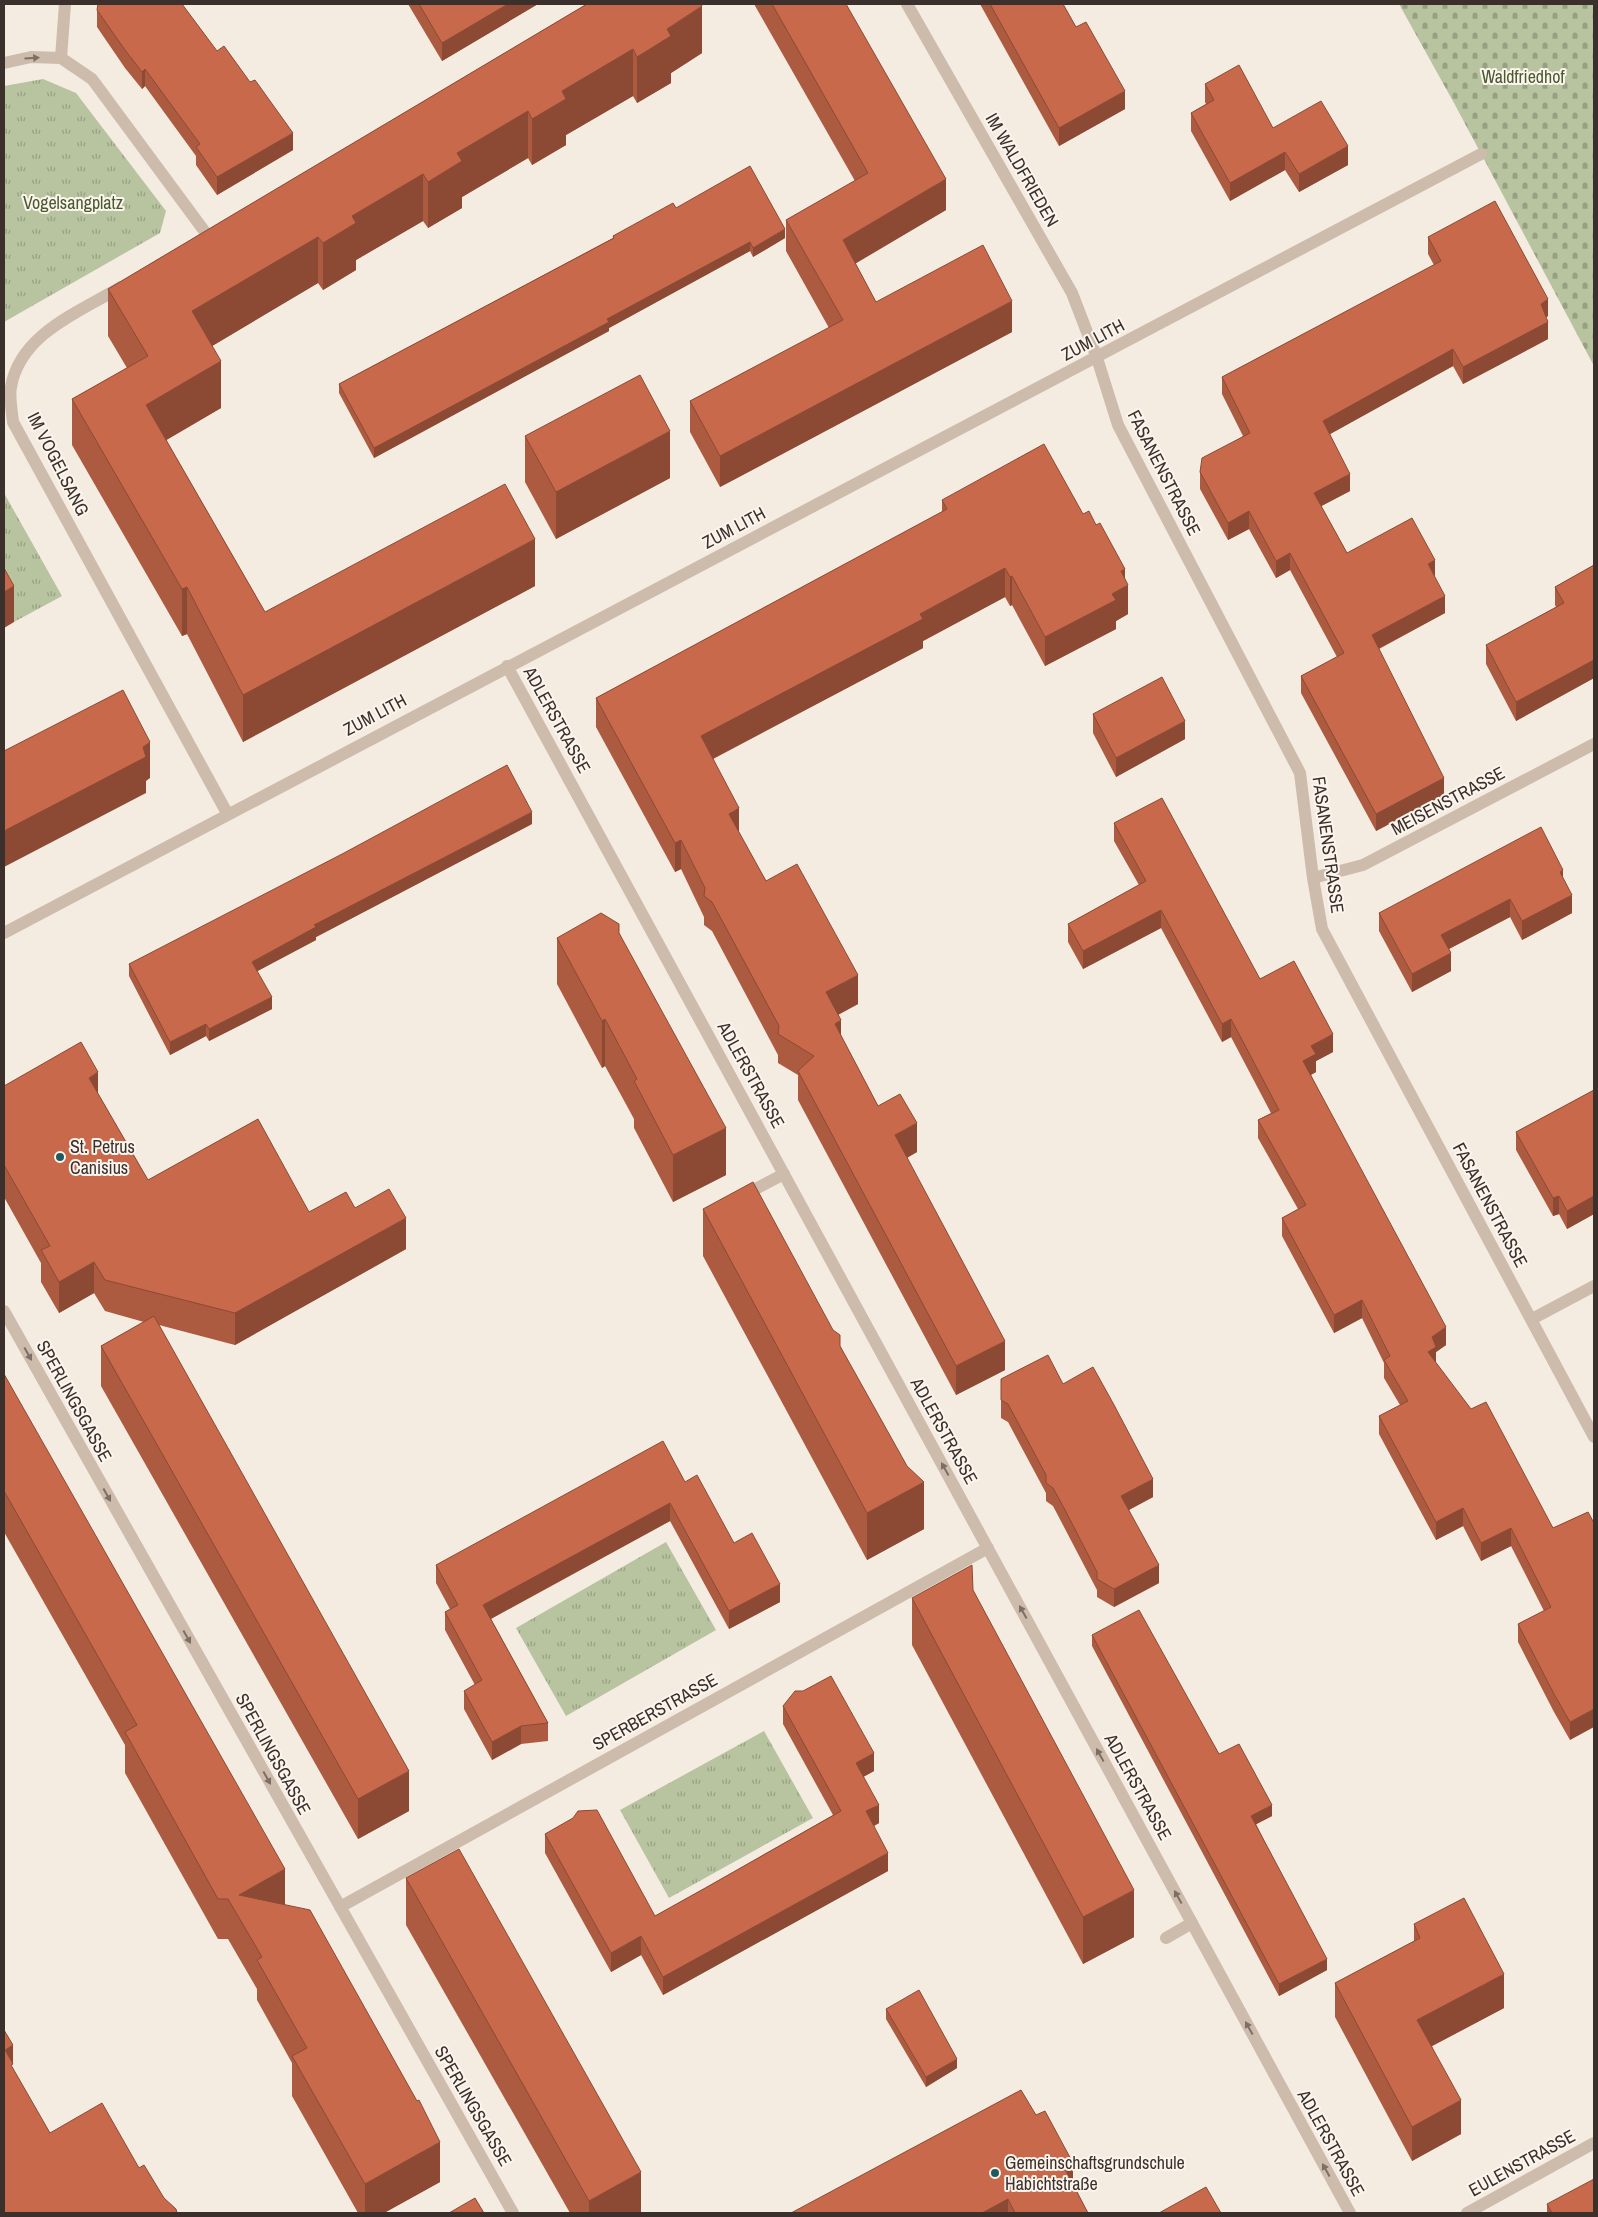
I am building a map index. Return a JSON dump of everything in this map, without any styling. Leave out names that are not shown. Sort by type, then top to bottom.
[{"type":"street","points":[[61,58],[65,4]]},
{"type":"street","name":"IM WALDFRIEDEN","points":[[907,4],[1072,293],[1097,358]]},
{"type":"street","points":[[4,63],[31,57],[61,58],[92,79],[208,236]]},
{"type":"street","name":"ZUM LITH","points":[[4,933],[227,813],[1097,358],[1481,154]]},
{"type":"street","name":"IM VOGELSANG","points":[[134,280],[42,333],[19,362],[10,388],[13,422],[227,813]]},
{"type":"street","name":"FASANENSTRASSE","points":[[1097,358],[1118,425],[1300,773],[1313,878],[1322,929],[1594,1437]]},
{"type":"street","name":"ADLERSTRASSE","points":[[508,666],[1350,2213]]},
{"type":"street","name":"MEISENSTRASSE","points":[[1313,878],[1363,865],[1594,744]]},
{"type":"street","points":[[746,1194],[784,1174]]},
{"type":"street","points":[[1532,1319],[1594,1286]]},
{"type":"street","name":"SPERLINGSGASSE","points":[[4,1311],[514,2213]]},
{"type":"street","name":"SPERBERSTRASSE","points":[[340,1907],[988,1548]]},
{"type":"street","points":[[1166,1938],[1192,1923]]},
{"type":"street","name":"EULENSTRASSE","points":[[1467,2213],[1594,2143]]},
{"type":"green space","name":"Waldfriedhof","points":[[1399,4],[1594,4],[1594,366],[1454,103]]},
{"type":"green space","name":"Vogelsangplatz","points":[[43,79],[76,93],[166,211],[160,233],[4,322],[4,86]]},
{"type":"green space","points":[[4,493],[62,596],[14,622],[4,604]]},
{"type":"green space","points":[[666,1542],[716,1630],[566,1716],[516,1628]]},
{"type":"green space","points":[[764,1731],[813,1818],[669,1898],[620,1810]]},
{"type":"building","points":[[98,4],[182,4],[217,51],[224,46],[250,82],[255,80],[293,133],[217,177],[196,147],[200,144],[145,69],[142,72],[125,50],[97,10]]},
{"type":"building","points":[[419,4],[508,4],[442,43]]},
{"type":"building","points":[[587,4],[701,4],[702,6],[667,29],[671,36],[637,57],[633,49],[562,91],[566,99],[532,119],[528,111],[457,153],[462,161],[428,182],[423,174],[352,216],[356,223],[323,243],[318,237],[192,311],[221,361],[146,405],[265,612],[505,484],[535,539],[243,695],[187,587],[182,589],[72,399],[148,356],[108,289]]},
{"type":"building","points":[[772,4],[846,4],[946,179],[843,240],[876,302],[983,245],[1012,301],[720,456],[690,401],[843,320],[786,220],[868,173]]},
{"type":"building","points":[[990,4],[1063,4],[1076,27],[1086,22],[1125,91],[1059,128]]},
{"type":"building","points":[[1239,65],[1273,128],[1321,101],[1348,146],[1299,174],[1285,152],[1230,183],[1191,113],[1214,100],[1205,84]]},
{"type":"building","points":[[750,166],[785,229],[753,248],[750,242],[607,319],[609,322],[374,448],[339,384],[614,238],[613,236],[673,203],[676,208]]},
{"type":"building","points":[[1495,201],[1548,299],[1541,304],[1548,322],[1463,367],[1453,349],[1323,421],[1350,474],[1314,493],[1347,553],[1412,518],[1435,560],[1428,564],[1445,596],[1372,635],[1444,778],[1376,814],[1301,676],[1344,653],[1290,553],[1276,561],[1249,511],[1228,523],[1200,472],[1202,458],[1250,433],[1222,377],[1441,261],[1428,237]]},
{"type":"building","points":[[640,375],[670,431],[556,492],[525,436]]},
{"type":"building","points":[[1044,444],[1083,514],[1089,511],[1096,525],[1100,523],[1125,569],[1121,571],[1128,585],[1112,594],[1116,600],[1045,637],[1012,576],[1010,577],[1005,568],[920,614],[923,619],[701,736],[739,808],[729,814],[766,881],[797,864],[858,975],[826,992],[841,1020],[835,1024],[878,1106],[900,1094],[917,1123],[895,1135],[1005,1341],[956,1366],[798,1071],[814,1056],[778,1034],[779,1026],[712,902],[704,896],[705,888],[681,840],[675,843],[596,698],[947,509],[942,500]]},
{"type":"building","points":[[1594,565],[1594,660],[1516,702],[1486,645],[1564,603],[1555,587]]},
{"type":"building","points":[[4,568],[14,586],[4,592]]},
{"type":"building","points":[[1162,677],[1185,721],[1116,758],[1093,714]]},
{"type":"building","points":[[123,690],[150,742],[143,747],[146,757],[4,831],[4,751]]},
{"type":"building","points":[[507,765],[532,812],[314,925],[316,927],[252,962],[272,997],[209,1029],[206,1024],[170,1042],[129,964],[344,853]]},
{"type":"building","points":[[1162,798],[1260,979],[1294,961],[1333,1034],[1311,1046],[1316,1054],[1303,1061],[1446,1327],[1432,1337],[1436,1347],[1428,1352],[1471,1409],[1486,1402],[1553,1528],[1588,1512],[1594,1523],[1594,1709],[1570,1722],[1518,1624],[1551,1607],[1511,1528],[1481,1543],[1463,1508],[1436,1522],[1379,1416],[1408,1401],[1384,1360],[1390,1356],[1362,1300],[1334,1315],[1282,1218],[1306,1205],[1258,1120],[1279,1110],[1231,1019],[1222,1024],[1161,910],[1083,951],[1068,924],[1146,881],[1114,823]]},
{"type":"building","points":[[1541,827],[1563,870],[1560,872],[1572,895],[1522,921],[1510,899],[1441,935],[1451,953],[1412,974],[1379,913]]},
{"type":"building","points":[[601,913],[619,924],[619,933],[726,1128],[673,1155],[634,1081],[637,1079],[605,1019],[602,1021],[557,938]]},
{"type":"building","points":[[81,1042],[98,1072],[89,1078],[148,1180],[258,1119],[309,1212],[346,1192],[355,1208],[389,1189],[406,1218],[235,1313],[105,1280],[94,1262],[59,1282],[41,1250],[50,1246],[4,1165],[4,1086]]},
{"type":"building","points":[[1594,1090],[1594,1196],[1567,1211],[1559,1196],[1553,1198],[1516,1132]]},
{"type":"building","points":[[753,1182],[833,1330],[840,1335],[840,1346],[907,1466],[924,1482],[867,1513],[703,1209]]},
{"type":"building","points":[[154,1316],[409,1771],[358,1799],[101,1346]]},
{"type":"building","points":[[1048,1355],[1063,1384],[1093,1367],[1153,1479],[1121,1496],[1159,1565],[1114,1589],[1097,1579],[1097,1572],[1064,1508],[1053,1488],[1046,1483],[1046,1475],[1008,1404],[1001,1400],[1001,1379]]},
{"type":"building","points":[[4,1374],[285,1869],[239,1895],[310,1910],[417,2101],[419,2100],[440,2142],[365,2184],[292,2056],[307,2048],[257,1960],[262,1957],[228,1899],[218,1899],[125,1732],[137,1725],[4,1491]]},
{"type":"building","points":[[663,1441],[685,1482],[697,1475],[734,1543],[752,1533],[780,1584],[729,1611],[670,1503],[483,1605],[548,1723],[521,1726],[492,1742],[464,1691],[482,1680],[445,1612],[458,1605],[436,1565]]},
{"type":"building","points":[[972,1565],[973,1590],[1134,1890],[1083,1917],[912,1598]]},
{"type":"building","points":[[1139,1610],[1219,1754],[1239,1744],[1272,1805],[1251,1816],[1327,1959],[1279,1984],[1092,1635]]},
{"type":"building","points":[[831,1676],[874,1753],[856,1763],[879,1805],[866,1811],[888,1853],[663,1977],[641,1936],[611,1953],[545,1834],[573,1818],[578,1811],[597,1810],[655,1916],[841,1811],[783,1706],[795,1691],[803,1691]]},
{"type":"building","points":[[459,1849],[641,2172],[589,2201],[406,1878]]},
{"type":"building","points":[[1464,1898],[1504,1974],[1417,2020],[1461,2100],[1412,2127],[1335,1983],[1420,1938],[1414,1924]]},
{"type":"building","points":[[919,1990],[957,2059],[926,2077],[886,2009]]},
{"type":"building","points":[[4,2030],[13,2045],[5,2050],[13,2064],[11,2065],[50,2133],[102,2103],[139,2168],[144,2165],[164,2198],[176,2209],[177,2213],[4,2213]]},
{"type":"building","points":[[1021,2090],[1036,2115],[1045,2111],[1073,2163],[1064,2167],[1088,2213],[1015,2213],[1008,2199],[982,2213],[791,2213]]},
{"type":"building","points":[[1594,2179],[1594,2213],[1552,2213],[1547,2204]]},
{"type":"building","points":[[1206,2187],[1221,2213],[1159,2213]]},
{"type":"building","points":[[475,2198],[484,2213],[449,2213]]},
{"type":"place","name":"St. Petrus Canisius","points":[[60,1157]]},
{"type":"place","name":"Gemeinschaftsgrundschule Habichtstraße","points":[[995,2173]]}]
